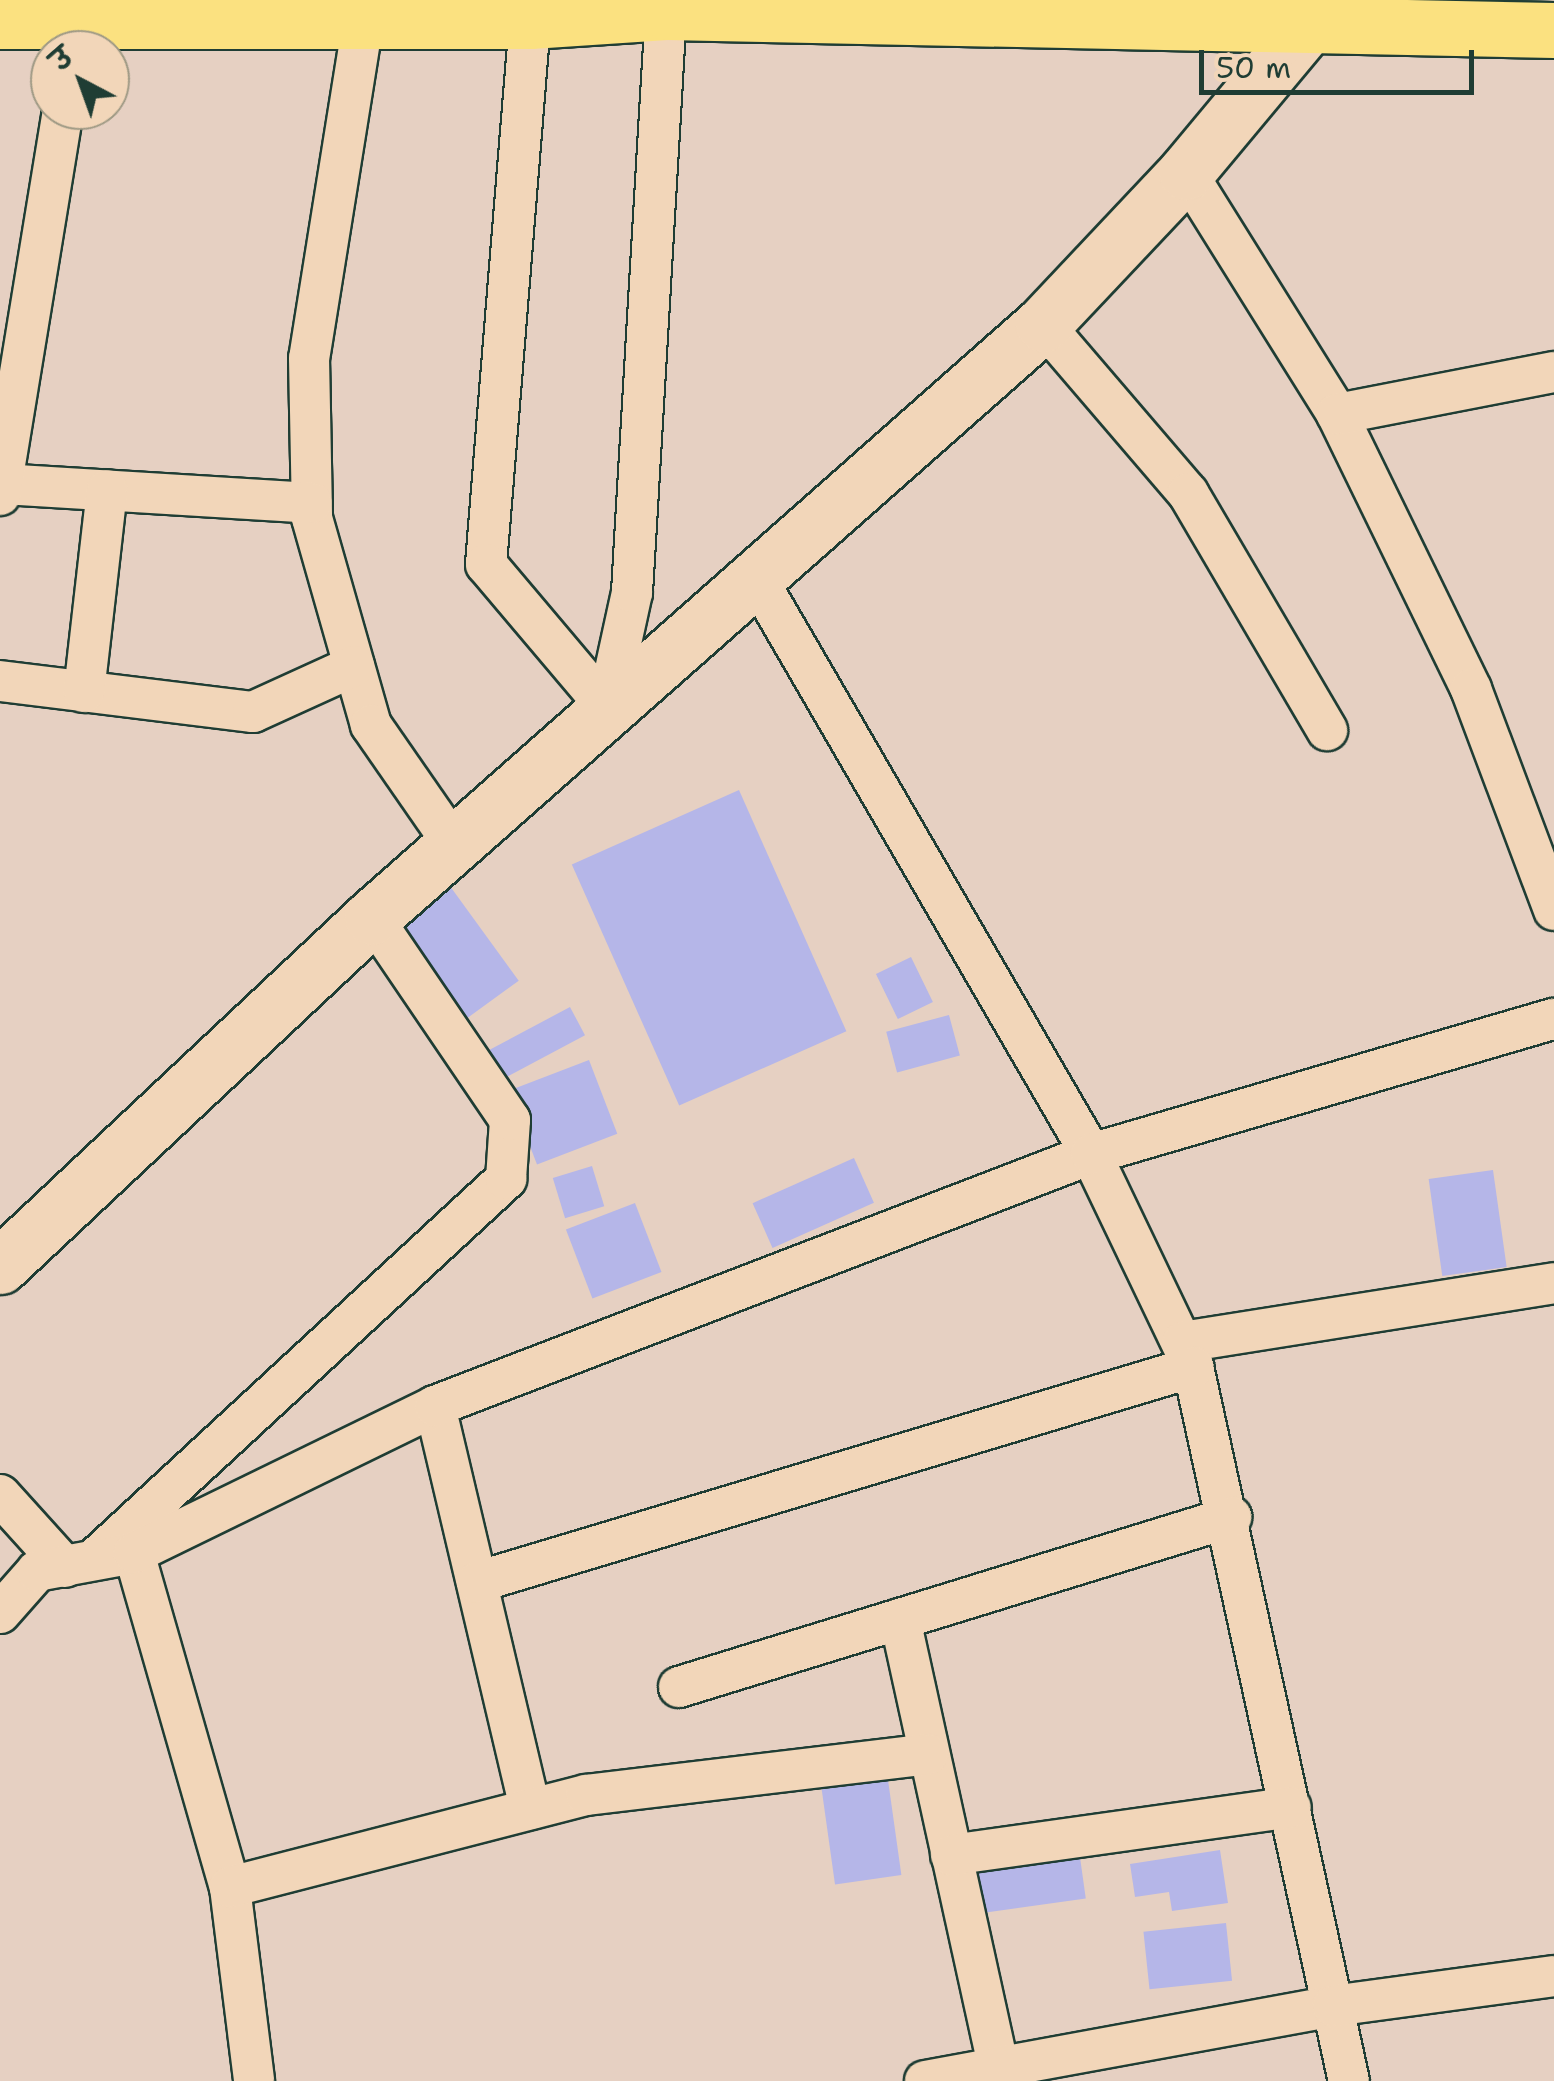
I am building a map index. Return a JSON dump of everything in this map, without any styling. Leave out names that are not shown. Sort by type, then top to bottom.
[{"type":"main road","points":[[130,32],[363,22],[530,21],[666,12],[1554,30]]},
{"type":"main road","points":[[0,22],[51,30]]},
{"type":"street","points":[[607,707],[632,592],[666,12]]},
{"type":"street","points":[[530,21],[486,564],[607,707]]},
{"type":"street","points":[[363,22],[309,358],[312,503],[370,724],[454,846]]},
{"type":"street","points":[[0,1266],[372,917],[754,574],[1043,324],[1186,172],[1310,23]]},
{"type":"street","points":[[60,130],[1,489],[108,490],[312,503]]},
{"type":"street","points":[[1186,172],[1338,414],[1539,828],[1554,910]]},
{"type":"street","points":[[1043,324],[1188,493],[1327,730]]},
{"type":"street","points":[[1338,414],[1554,372]]},
{"type":"street","points":[[84,692],[108,490]]},
{"type":"street","points":[[754,574],[1091,1154],[1188,1354],[1231,1518],[1349,2081]]},
{"type":"street","points":[[0,681],[252,712],[354,666]]},
{"type":"street","points":[[79,1564],[506,1178],[510,1120],[372,917]]},
{"type":"street","points":[[0,1613],[37,1572],[134,1553],[435,1406],[1091,1154],[1554,1019]]},
{"type":"street","points":[[476,1582],[1188,1354],[1554,1283]]},
{"type":"street","points":[[435,1406],[530,1810]]},
{"type":"street","points":[[0,1494],[79,1564]]},
{"type":"street","points":[[679,1687],[1231,1518]]},
{"type":"street","points":[[134,1553],[230,1887],[254,2081]]},
{"type":"street","points":[[900,1619],[998,2066]]},
{"type":"street","points":[[230,1887],[586,1795],[928,1754]]},
{"type":"street","points":[[951,1856],[1291,1807]]},
{"type":"street","points":[[925,2081],[1333,2006],[1554,1976]]},
{"type":"building","points":[[739,790],[846,1031],[679,1106],[572,864]]},
{"type":"building","points":[[447,882],[519,981],[460,1023],[389,924]]},
{"type":"building","points":[[911,957],[933,1002],[898,1019],[876,974]]},
{"type":"building","points":[[570,1007],[585,1035],[491,1085],[476,1057]]},
{"type":"building","points":[[949,1015],[960,1056],[897,1072],[886,1032]]},
{"type":"building","points":[[589,1060],[617,1134],[537,1165],[509,1091]]},
{"type":"building","points":[[854,1158],[874,1203],[773,1248],[753,1203]]},
{"type":"building","points":[[592,1166],[604,1206],[565,1218],[553,1178]]},
{"type":"building","points":[[1493,1170],[1507,1267],[1442,1276],[1429,1179]]},
{"type":"building","points":[[635,1203],[662,1272],[592,1299],[566,1230]]},
{"type":"building","points":[[888,1780],[901,1875],[835,1884],[822,1789]]},
{"type":"building","points":[[1078,1843],[1086,1898],[970,1915],[962,1859]]},
{"type":"building","points":[[1220,1850],[1228,1903],[1172,1911],[1169,1892],[1135,1897],[1130,1864]]},
{"type":"building","points":[[1226,1923],[1232,1981],[1150,1989],[1143,1932]]}]
